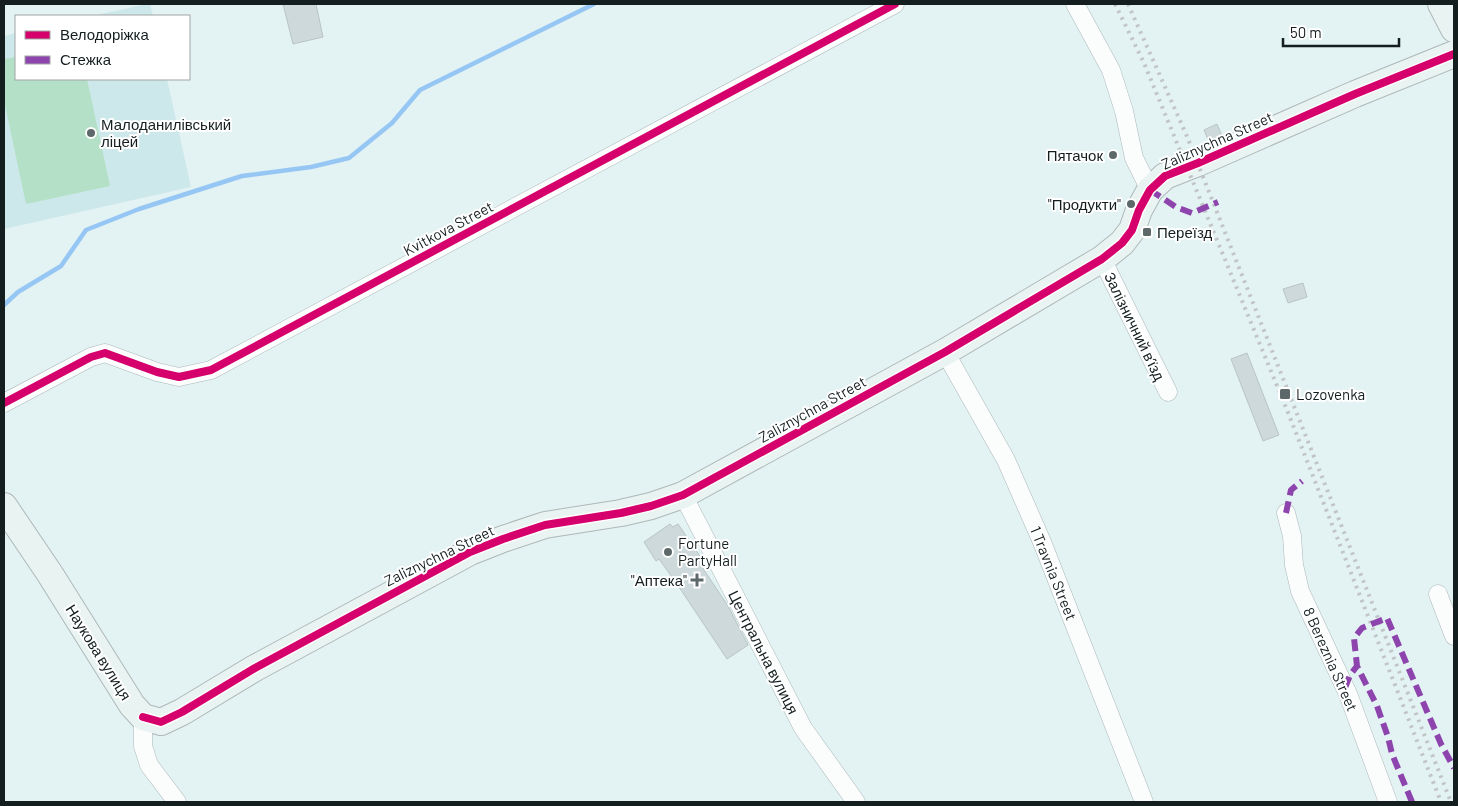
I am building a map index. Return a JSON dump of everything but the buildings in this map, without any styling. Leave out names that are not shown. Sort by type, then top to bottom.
[{"type":"street","name":"Kvitkova Street","points":[[4,403],[91,357],[105,353],[157,372],[179,377],[211,370],[895,4]]},
{"type":"street","points":[[1075,4],[1111,70],[1124,111],[1134,158],[1150,190]]},
{"type":"street","points":[[1441,4],[1454,29]]},
{"type":"street","name":"Zaliznychna Street","points":[[143,717],[162,722],[182,712],[254,668],[470,552],[545,525],[621,513],[683,496],[945,352],[1102,259],[1122,243],[1132,230],[1139,210],[1150,190],[1165,176],[1355,94],[1454,54]]},
{"type":"street","name":"Залізничний в’їзд","points":[[1102,259],[1168,392]]},
{"type":"street","name":"1 Travnia Street","points":[[945,352],[1006,460],[1038,533],[1144,802]]},
{"type":"street","name":"Центральна вулиця","points":[[683,496],[803,728],[856,802]]},
{"type":"street","name":"Наукова вулиця","points":[[4,506],[50,574],[132,704],[143,717]]},
{"type":"street","name":"8 Bereznia Street","points":[[1286,513],[1292,536],[1294,566],[1300,591],[1348,694],[1388,802]]},
{"type":"street","points":[[1438,594],[1454,636]]},
{"type":"street","points":[[143,717],[143,746],[149,765],[177,802]]},
{"type":"shaded area","points":[[150,4],[153,15],[97,15]]},
{"type":"shaded area","name":"Малоданилівський ліцей","points":[[15,33],[15,80],[167,80],[191,187],[4,229],[4,36]]},
{"type":"green space","points":[[15,57],[15,80],[87,80],[110,186],[26,204],[4,100],[4,59]]},
{"type":"waterway","points":[[4,305],[18,292],[61,266],[86,230],[139,209],[242,176],[311,167],[349,158],[392,123],[420,90],[594,4]]},
{"type":"railway","points":[[1115,4],[1144,63],[1287,410],[1441,802]]},
{"type":"railway","points":[[1128,4],[1186,134],[1451,802]]},
{"type":"marked path","points":[[1150,190],[1176,207],[1192,213],[1218,202]]},
{"type":"marked path","points":[[1286,513],[1291,490],[1302,481]]},
{"type":"marked path","points":[[1412,802],[1392,754],[1377,706],[1357,666],[1354,638],[1362,628],[1387,618],[1441,744],[1454,768]]},
{"type":"marked path","points":[[1345,688],[1350,675],[1357,666]]},
{"type":"cycle path","points":[[4,403],[91,357],[105,353],[157,372],[179,377],[211,370],[895,4]]},
{"type":"cycle path","points":[[143,717],[161,722],[182,712],[255,668],[470,552],[545,525],[621,513],[651,506],[683,495],[945,352],[1102,259],[1122,243],[1132,230],[1139,210],[1150,190],[1165,176],[1355,94],[1454,54]]},
{"type":"place","name":"Малоданилівський ліцей","points":[[91,133]]},
{"type":"place","name":"Пятачок","points":[[1113,155]]},
{"type":"place","name":"\"Продукти\"","points":[[1131,204]]},
{"type":"place","name":"Переїзд","points":[[1147,232]]},
{"type":"place","name":"Lozovenka","points":[[1285,394]]},
{"type":"place","name":"Fortune PartyHall","points":[[668,552]]},
{"type":"place","name":"\"Аптека\"","points":[[697,580]]}]
